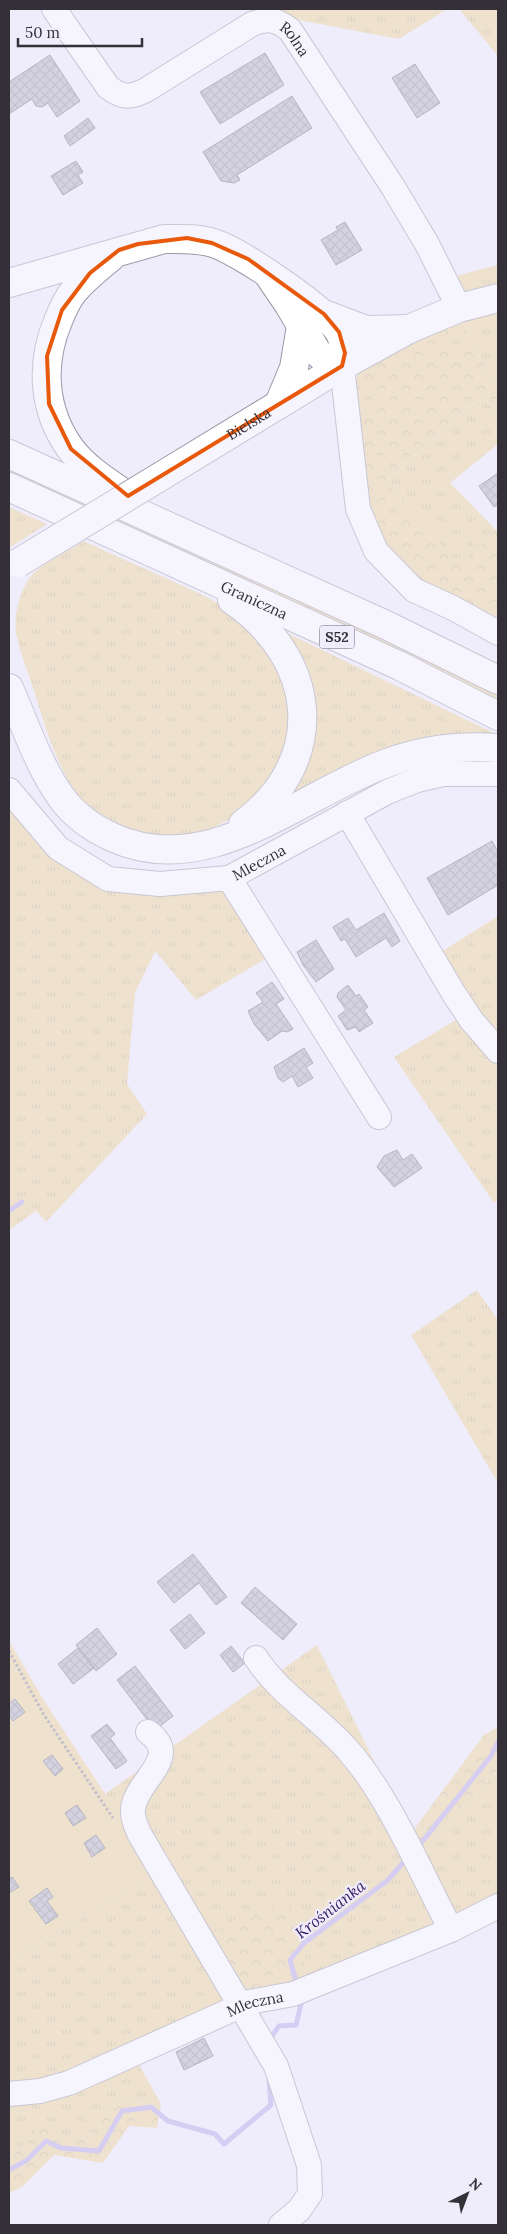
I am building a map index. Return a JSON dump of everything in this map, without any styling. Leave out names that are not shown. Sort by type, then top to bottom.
[{"type":"main road","points":[[9,283],[119,250],[164,239],[204,241],[228,249],[248,259],[268,274],[289,304],[312,320],[366,330],[409,329]]},
{"type":"main road","points":[[119,250],[90,273],[73,292],[62,310],[51,337],[47,356],[46,383],[49,404],[58,427],[71,449],[88,467],[107,482],[182,531]]},
{"type":"main road","name":"Bielska","points":[[12,570],[342,366],[409,329],[459,308],[498,298]]},
{"type":"main road","points":[[312,320],[317,352],[327,361],[342,366]]},
{"type":"main road","points":[[279,404],[312,320]]},
{"type":"main road","name":"Graniczna","points":[[9,454],[386,625],[498,680]]},
{"type":"main road","name":"Graniczna","points":[[9,487],[400,666],[498,716]]},
{"type":"main road","points":[[174,561],[242,607],[274,636],[292,667],[298,683],[301,702],[300,734],[297,752],[280,786],[269,802],[252,818],[233,832],[212,842]]},
{"type":"main road","points":[[9,688],[54,785],[62,798],[89,824],[120,840],[152,848],[183,849],[212,842],[281,815],[386,763],[432,749],[449,747],[498,748]]},
{"type":"street","name":"Rolna","points":[[54,9],[108,87],[120,96],[132,96],[146,90],[252,24],[264,20],[274,20],[282,24],[290,30],[394,187],[427,244],[459,308]]},
{"type":"street","points":[[342,366],[358,509],[376,552],[414,590],[498,633]]},
{"type":"street","name":"Mleczna","points":[[9,790],[58,848],[108,879],[160,884],[229,878],[387,792],[417,780],[443,774],[498,774]]},
{"type":"street","points":[[347,813],[454,994],[472,1021],[498,1051]]},
{"type":"street","points":[[229,878],[379,1118]]},
{"type":"street","points":[[256,1658],[277,1686],[347,1749],[378,1791],[451,1930]]},
{"type":"street","points":[[148,1732],[157,1738],[161,1746],[161,1758],[135,1800],[134,1821],[144,1842],[242,2005],[276,2066],[309,2165],[310,2194],[298,2210],[281,2225]]},
{"type":"street","name":"Mleczna","points":[[9,2094],[40,2091],[70,2083],[242,2005],[293,1994],[451,1930],[498,1906]]},
{"type":"path","points":[[9,1651],[44,1715],[114,1820]]},
{"type":"highlighted area","points":[[187,238],[212,243],[248,259],[324,314],[339,332],[345,353],[342,366],[128,496],[71,449],[49,404],[47,356],[62,310],[90,273],[119,250],[138,244]]},
{"type":"green space","points":[[268,9],[447,9],[399,39],[288,18]]},
{"type":"green space","points":[[459,9],[498,9],[498,56]]},
{"type":"green space","points":[[498,265],[498,288],[463,295],[452,277]]},
{"type":"green space","points":[[498,307],[498,383],[491,380],[462,321]]},
{"type":"green space","points":[[462,321],[491,380],[498,383],[498,414],[483,395],[387,480],[459,566],[495,529],[498,532],[498,628],[415,579],[399,564],[371,522],[355,419],[356,379],[361,367],[372,360]]},
{"type":"green space","points":[[483,395],[498,414],[498,444],[450,483],[495,529],[459,567],[387,480]]},
{"type":"green space","points":[[9,465],[498,692],[498,702],[9,476]]},
{"type":"green space","points":[[9,507],[47,524],[9,548]]},
{"type":"green space","points":[[84,541],[192,590],[238,616],[258,634],[280,667],[288,686],[291,705],[288,740],[276,771],[257,797],[232,817],[204,831],[173,836],[140,832],[108,818],[86,804],[75,791],[58,760],[16,633],[17,609],[22,592],[30,577],[46,564]]},
{"type":"green space","points":[[289,634],[498,735],[278,807],[290,790]]},
{"type":"green space","points":[[9,802],[41,847],[104,886],[170,892],[227,891],[265,959],[196,1000],[155,951],[135,993],[127,1084],[147,1114],[46,1222],[36,1211],[9,1230]]},
{"type":"green space","points":[[498,916],[498,1200],[494,1203],[394,1057],[461,1017],[425,962]]},
{"type":"green space","points":[[477,1290],[498,1320],[498,1483],[411,1335]]},
{"type":"green space","points":[[9,1641],[45,1702],[157,1873],[9,1962]]},
{"type":"green space","points":[[317,1645],[421,1857],[498,1769],[498,1899],[454,1925],[233,2003],[69,2075],[9,2084],[9,1962],[157,1873],[105,1794]]},
{"type":"green space","points":[[498,1727],[498,1769],[421,1857],[409,1836],[484,1735]]},
{"type":"green space","points":[[289,1899],[307,1948],[303,1979],[244,1998],[205,1934]]},
{"type":"green space","points":[[136,2059],[161,2104],[111,2103],[97,2132],[80,2138],[40,2127],[15,2153],[9,2156],[9,2101]]},
{"type":"green space","points":[[111,2103],[161,2104],[157,2128],[129,2126],[103,2163],[54,2155],[22,2187],[9,2193],[9,2156],[15,2153],[40,2126],[80,2138],[97,2132]]},
{"type":"building","points":[[265,53],[284,85],[220,124],[200,92]]},
{"type":"building","points":[[50,55],[80,101],[57,117],[48,103],[42,107],[36,106],[32,99],[9,114],[9,82]]},
{"type":"building","points":[[415,64],[440,103],[417,118],[392,78]]},
{"type":"building","points":[[292,96],[312,128],[237,175],[240,180],[234,183],[221,181],[203,152]]},
{"type":"building","points":[[88,118],[95,128],[70,146],[64,136]]},
{"type":"building","points":[[76,161],[83,172],[78,175],[83,183],[63,195],[51,176]]},
{"type":"building","points":[[345,222],[362,250],[336,265],[321,240],[338,230],[336,227]]},
{"type":"building","points":[[498,473],[498,504],[494,507],[479,486]]},
{"type":"building","points":[[492,841],[498,852],[498,885],[448,915],[427,878]]},
{"type":"building","points":[[384,913],[400,941],[392,947],[386,938],[356,957],[345,939],[341,941],[333,927],[348,918],[356,930]]},
{"type":"building","points":[[316,940],[334,969],[316,982],[303,965],[297,952]]},
{"type":"building","points":[[272,982],[284,999],[276,1004],[293,1029],[287,1032],[282,1031],[268,1041],[254,1024],[248,1011],[263,1002],[256,993]]},
{"type":"building","points":[[348,985],[356,996],[359,994],[368,1007],[364,1010],[373,1023],[359,1032],[356,1027],[347,1030],[338,1016],[346,1010],[337,997],[338,993]]},
{"type":"building","points":[[304,1048],[313,1063],[306,1067],[313,1078],[298,1087],[292,1076],[283,1082],[278,1078],[274,1067]]},
{"type":"building","points":[[397,1150],[403,1160],[412,1154],[422,1168],[394,1187],[377,1167],[384,1156]]},
{"type":"building","points":[[193,1554],[227,1597],[216,1605],[199,1583],[174,1603],[157,1582]]},
{"type":"building","points":[[255,1587],[297,1624],[283,1640],[241,1603]]},
{"type":"building","points":[[190,1614],[205,1633],[185,1649],[170,1630]]},
{"type":"building","points":[[97,1628],[117,1654],[96,1671],[76,1645]]},
{"type":"building","points":[[231,1646],[245,1663],[233,1672],[220,1655]]},
{"type":"building","points":[[78,1648],[94,1668],[73,1684],[58,1664]]},
{"type":"building","points":[[135,1666],[173,1716],[155,1730],[117,1680]]},
{"type":"building","points":[[15,1699],[25,1712],[13,1721],[9,1715],[9,1704]]},
{"type":"building","points":[[107,1724],[115,1734],[110,1738],[127,1761],[116,1769],[91,1736]]},
{"type":"building","points":[[52,1755],[63,1769],[55,1776],[43,1761]]},
{"type":"building","points":[[77,1805],[86,1818],[73,1826],[65,1813]]},
{"type":"building","points":[[96,1835],[105,1848],[92,1857],[84,1843]]},
{"type":"building","points":[[12,1877],[19,1887],[9,1893],[9,1879]]},
{"type":"building","points":[[47,1888],[53,1897],[47,1901],[58,1916],[46,1924],[29,1901]]},
{"type":"building","points":[[204,2038],[213,2056],[184,2070],[176,2052]]},
{"type":"waterway","points":[[9,1211],[22,1202]]},
{"type":"waterway","name":"Krośnianka","points":[[417,1848],[491,1756],[498,1742]]},
{"type":"waterway","name":"Krośnianka","points":[[297,1985],[290,1960],[304,1943],[388,1880],[408,1857]]},
{"type":"waterway","name":"Krośnianka","points":[[272,2036],[279,2026],[296,2025],[301,2004]]},
{"type":"waterway","name":"Krośnianka","points":[[9,2170],[27,2160],[46,2141],[61,2148],[99,2151],[122,2111],[151,2107],[168,2121],[215,2134],[224,2144],[271,2105],[269,2079]]}]
